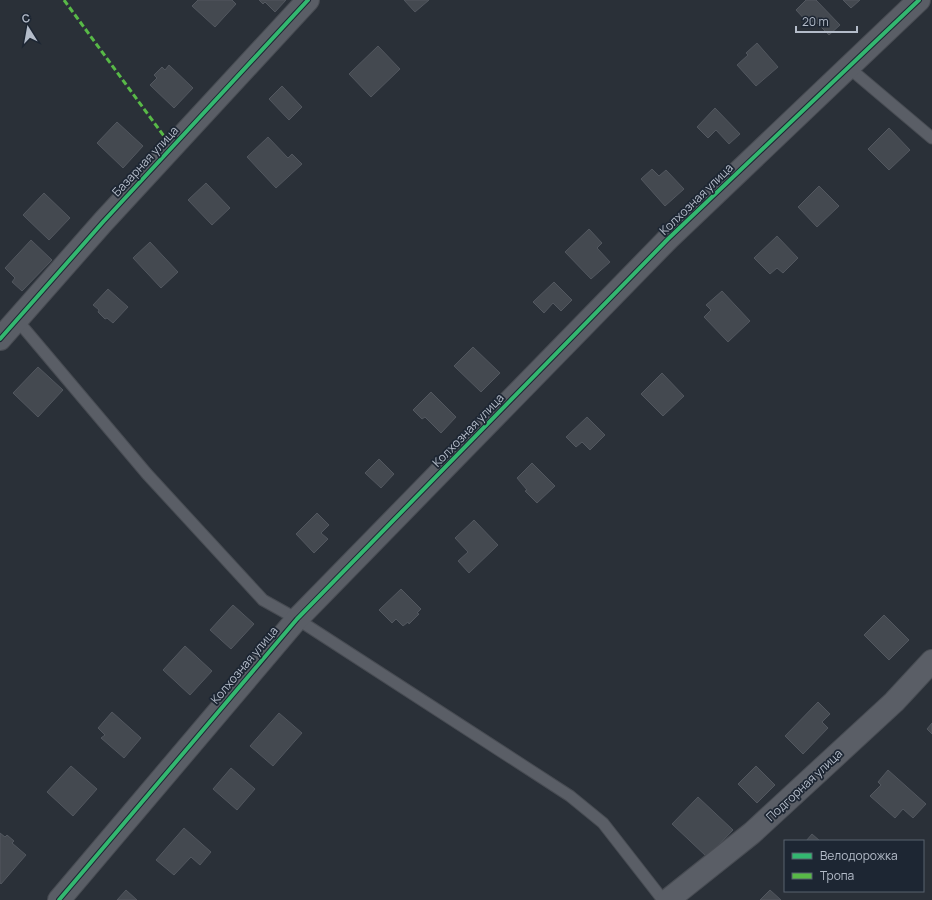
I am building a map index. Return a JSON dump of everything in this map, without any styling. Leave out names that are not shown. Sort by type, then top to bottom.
[{"type":"street","name":"Базарная улица","points":[[0,339],[103,222],[308,0]]},
{"type":"street","name":"Колхозная улица","points":[[59,900],[297,618],[668,239],[919,0]]},
{"type":"street","name":"Подгорная улица","points":[[668,900],[752,833],[894,702],[932,661]]},
{"type":"lane","points":[[848,67],[932,138]]},
{"type":"lane","points":[[17,320],[147,474],[263,600],[297,618],[570,796],[603,823],[663,900]]},
{"type":"building","points":[[198,0],[232,0],[236,4],[215,27],[192,6]]},
{"type":"building","points":[[259,0],[286,0],[275,12],[265,2],[263,4]]},
{"type":"building","points":[[404,0],[429,0],[415,12]]},
{"type":"building","points":[[806,0],[816,0],[840,25],[829,35],[814,20],[809,24],[796,10]]},
{"type":"building","points":[[843,0],[860,0],[851,8]]},
{"type":"building","points":[[757,43],[778,67],[756,86],[737,65],[748,55],[746,53]]},
{"type":"building","points":[[378,46],[400,69],[371,97],[349,74]]},
{"type":"building","points":[[169,65],[193,88],[174,108],[150,85],[157,78],[154,75],[162,67],[165,70]]},
{"type":"building","points":[[282,86],[302,107],[289,120],[269,99]]},
{"type":"building","points":[[715,108],[740,134],[729,144],[716,130],[708,138],[697,127]]},
{"type":"building","points":[[117,122],[143,146],[123,168],[97,143]]},
{"type":"building","points":[[889,128],[910,150],[889,170],[868,149]]},
{"type":"building","points":[[268,137],[288,158],[292,154],[302,164],[276,188],[247,157]]},
{"type":"building","points":[[652,169],[659,176],[666,170],[684,189],[665,206],[641,179]]},
{"type":"building","points":[[206,183],[230,208],[212,225],[188,200]]},
{"type":"building","points":[[819,186],[839,206],[817,227],[798,207]]},
{"type":"building","points":[[44,193],[70,218],[49,240],[23,215]]},
{"type":"building","points":[[589,229],[602,243],[597,248],[610,262],[591,279],[565,252]]},
{"type":"building","points":[[777,236],[798,258],[783,273],[777,268],[770,274],[754,258]]},
{"type":"building","points":[[31,240],[52,260],[22,291],[12,282],[15,278],[5,268]]},
{"type":"building","points":[[150,242],[178,272],[161,288],[133,258]]},
{"type":"building","points":[[554,282],[572,300],[561,311],[553,303],[544,313],[533,302]]},
{"type":"building","points":[[108,289],[128,307],[113,323],[107,318],[105,319],[98,312],[99,310],[93,305]]},
{"type":"building","points":[[722,291],[750,321],[728,342],[704,317],[711,310],[706,305]]},
{"type":"building","points":[[473,347],[500,373],[481,392],[454,366]]},
{"type":"building","points":[[38,367],[63,390],[38,417],[13,393]]},
{"type":"building","points":[[662,373],[684,396],[663,416],[641,394]]},
{"type":"building","points":[[431,392],[456,417],[441,433],[425,417],[422,419],[413,410]]},
{"type":"building","points":[[587,417],[605,435],[590,450],[582,442],[576,447],[566,437]]},
{"type":"building","points":[[379,459],[394,474],[381,488],[365,473]]},
{"type":"building","points":[[532,463],[555,486],[537,503],[525,491],[527,490],[517,478]]},
{"type":"building","points":[[317,513],[329,525],[321,533],[328,539],[314,553],[296,534]]},
{"type":"building","points":[[474,520],[498,545],[469,573],[458,561],[468,552],[455,538]]},
{"type":"building","points":[[401,589],[421,609],[417,613],[419,614],[409,624],[408,622],[403,626],[396,619],[392,623],[379,610]]},
{"type":"building","points":[[233,605],[254,624],[231,649],[210,630]]},
{"type":"building","points":[[884,615],[909,640],[889,660],[864,635]]},
{"type":"building","points":[[185,646],[212,671],[190,695],[163,670]]},
{"type":"building","points":[[818,702],[830,714],[822,722],[828,728],[803,754],[785,736]]},
{"type":"building","points":[[112,712],[141,738],[124,758],[101,738],[105,735],[98,728]]},
{"type":"building","points":[[279,713],[302,733],[273,766],[250,746]]},
{"type":"building","points":[[932,723],[932,734],[927,729]]},
{"type":"building","points":[[71,766],[97,789],[73,816],[47,792]]},
{"type":"building","points":[[756,766],[775,785],[757,803],[738,784]]},
{"type":"building","points":[[231,768],[255,789],[237,810],[213,789]]},
{"type":"building","points":[[888,770],[926,804],[913,818],[903,809],[895,818],[870,796],[881,785],[878,782]]},
{"type":"building","points":[[698,797],[733,830],[707,857],[672,824]]},
{"type":"building","points":[[184,828],[211,852],[200,865],[191,857],[174,875],[156,860]]},
{"type":"building","points":[[0,833],[5,837],[7,835],[14,841],[12,843],[26,855],[1,884],[0,883]]},
{"type":"building","points":[[812,834],[819,840],[807,840]]},
{"type":"building","points":[[126,890],[137,900],[117,900]]},
{"type":"building","points":[[770,890],[781,900],[760,900]]},
{"type":"marked path","points":[[64,0],[172,147]]},
{"type":"cycle path","points":[[0,339],[103,222],[308,0]]},
{"type":"cycle path","points":[[59,900],[297,619],[668,239],[919,0]]}]
